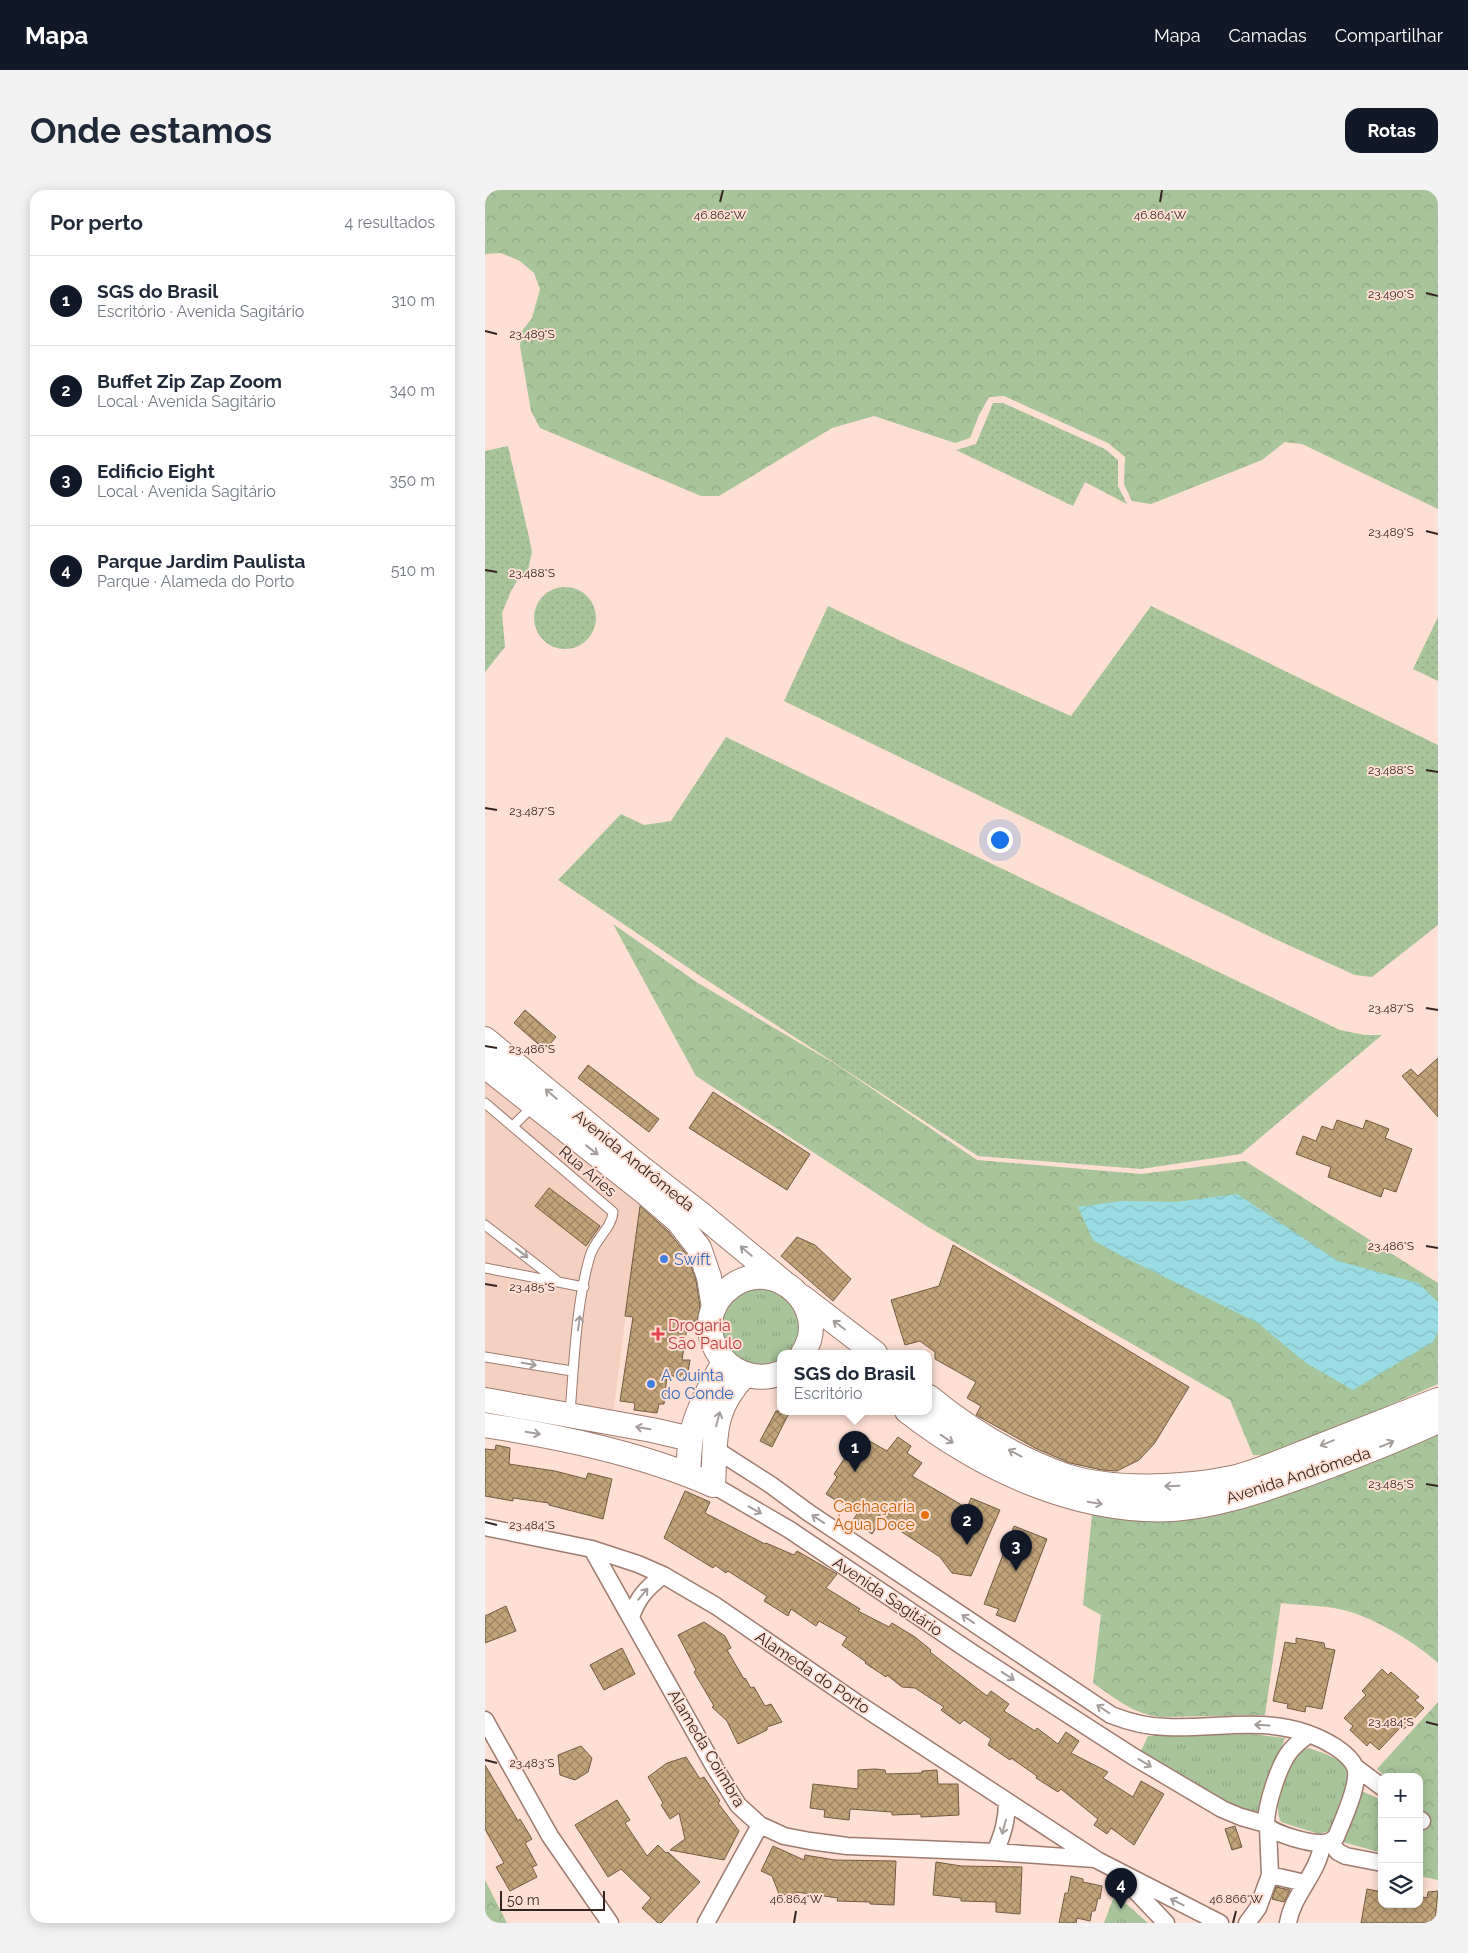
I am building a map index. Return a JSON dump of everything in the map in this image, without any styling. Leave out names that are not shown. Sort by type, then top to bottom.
[{"type":"main road","name":"Avenida Andrômeda","points":[[485,1039],[802,1297]]},
{"type":"main road","name":"Avenida Andrômeda","points":[[485,1066],[642,1190],[678,1221],[699,1248],[709,1277],[714,1308]]},
{"type":"main road","points":[[777,1374],[759,1378],[745,1375],[724,1362],[712,1342],[710,1331],[714,1308],[721,1295],[732,1285],[745,1279],[759,1276],[783,1282]]},
{"type":"main road","points":[[802,1297],[809,1313],[811,1330],[808,1346],[805,1350]]},
{"type":"main road","points":[[802,1297],[871,1350]]},
{"type":"main road","points":[[688,1474],[691,1439],[696,1417],[706,1394],[724,1362]]},
{"type":"main road","points":[[713,1485],[715,1438],[719,1414],[734,1386],[745,1375]]},
{"type":"main road","name":"Avenida Andrômeda","points":[[932,1399],[976,1432],[1023,1458],[1067,1476],[1093,1482],[1144,1486],[1188,1485],[1234,1478],[1296,1456],[1438,1400]]},
{"type":"main road","points":[[485,1400],[679,1435],[691,1439]]},
{"type":"main road","name":"Avenida Andrômeda","points":[[913,1415],[963,1450],[1040,1486],[1074,1499],[1140,1509],[1175,1509],[1218,1502],[1258,1492],[1385,1445],[1438,1420]]},
{"type":"main road","name":"Avenida Sagitário","points":[[485,1425],[549,1435],[688,1474],[713,1485]]},
{"type":"street","name":"Avenida Sagitário","points":[[715,1449],[1111,1715],[1127,1721],[1167,1728],[1254,1724],[1279,1726],[1309,1734]]},
{"type":"street","name":"Avenida Sagitário","points":[[713,1485],[790,1530],[971,1652],[1134,1757],[1222,1809],[1267,1826]]},
{"type":"street","name":"Alameda do Porto","points":[[485,1527],[593,1549],[638,1564],[663,1576],[716,1606],[860,1704],[1097,1860],[1221,1923]]},
{"type":"street","name":"Alameda Coimbra","points":[[593,1549],[715,1768],[739,1805],[760,1826],[784,1836],[810,1842],[847,1846],[995,1852],[1097,1860]]},
{"type":"street","points":[[631,1617],[636,1602],[646,1589],[663,1576]]},
{"type":"street","points":[[485,1720],[550,1836],[610,1923]]},
{"type":"street","points":[[1247,1923],[1258,1908],[1271,1875],[1267,1826],[1272,1794],[1285,1760],[1291,1750],[1309,1734],[1327,1741],[1348,1758],[1355,1767],[1378,1784]]},
{"type":"street","points":[[1288,1923],[1294,1903],[1317,1866],[1326,1843],[1336,1837],[1357,1776],[1355,1767]]},
{"type":"street","points":[[995,1852],[1005,1827],[1007,1801]]},
{"type":"street","points":[[705,1923],[760,1826]]},
{"type":"street","points":[[1267,1826],[1285,1835],[1326,1843],[1346,1856],[1378,1862]]},
{"type":"street","name":"Alameda do Porto","points":[[1118,1871],[1166,1923]]},
{"type":"street","points":[[1271,1875],[1305,1883]]},
{"type":"lane","name":"Rua Áries","points":[[485,1103],[613,1212],[611,1223],[595,1243],[584,1287],[572,1371],[569,1415]]},
{"type":"lane","points":[[513,1126],[534,1104]]},
{"type":"lane","points":[[485,1225],[559,1282]]},
{"type":"lane","points":[[485,1268],[584,1287]]},
{"type":"lane","points":[[485,1357],[572,1371]]},
{"type":"shaded area","points":[[485,1073],[641,1196],[613,1415],[485,1394]]},
{"type":"green space","points":[[485,190],[1438,190],[1438,509],[1302,444],[1285,442],[1262,460],[1151,504],[1132,501],[1124,484],[1125,457],[1108,443],[1004,396],[989,397],[979,415],[970,438],[955,443],[874,416],[832,428],[719,496],[701,496],[540,428],[531,411],[520,346],[522,331],[532,318],[540,289],[534,273],[520,261],[501,253],[485,254]]},
{"type":"green space","points":[[993,403],[1003,403],[1105,449],[1118,460],[1118,486],[1127,504],[1085,482],[1073,506],[956,450],[976,444]]},
{"type":"green space","points":[[508,446],[532,552],[528,570],[519,578],[511,591],[502,613],[505,647],[485,672],[485,451]]},
{"type":"green space","points":[[559,587],[571,587],[587,596],[594,606],[596,618],[594,630],[587,640],[571,649],[559,649],[548,644],[539,635],[534,624],[534,612],[539,601],[548,592]]},
{"type":"green space","points":[[828,606],[901,641],[1071,716],[1151,606],[1438,745],[1438,925],[1372,977],[1355,975],[1277,940],[784,701]]},
{"type":"green space","points":[[1438,617],[1438,681],[1413,669]]},
{"type":"green space","points":[[726,737],[1340,1030],[1365,1035],[1382,1035],[1241,1154],[1141,1169],[978,1156],[702,977],[558,880],[621,814],[644,825],[671,821]]},
{"type":"green space","points":[[613,924],[698,983],[837,1065],[977,1160],[1141,1174],[1245,1161],[1438,1283],[1438,1384],[1274,1456],[1253,1455],[1230,1400],[928,1227],[696,1076]]},
{"type":"green space","points":[[759,1284],[787,1293],[803,1318],[796,1350],[777,1350],[777,1367],[764,1372],[725,1356],[717,1316],[723,1303]]},
{"type":"green space","points":[[1438,1434],[1438,1663],[1420,1648],[1398,1634],[1354,1613],[1327,1607],[1281,1603],[1265,1715],[1160,1717],[1141,1713],[1125,1705],[1093,1683],[1101,1615],[1083,1605],[1092,1515],[1144,1517],[1224,1507],[1353,1470]]},
{"type":"green space","points":[[1438,1702],[1438,1880],[1423,1877],[1423,1826],[1431,1819],[1423,1811],[1423,1773],[1382,1773],[1377,1769]]},
{"type":"green space","points":[[1252,1734],[1285,1738],[1261,1820],[1238,1813],[1140,1753],[1148,1736]]},
{"type":"green space","points":[[1309,1748],[1348,1765],[1350,1773],[1332,1830],[1319,1834],[1281,1822],[1278,1814],[1281,1786],[1289,1767],[1298,1751]]},
{"type":"green space","points":[[1359,1790],[1378,1798],[1378,1852],[1343,1842]]},
{"type":"green space","points":[[485,1880],[487,1884],[507,1923],[485,1923]]},
{"type":"green space","points":[[1115,1894],[1148,1923],[1104,1923]]},
{"type":"water","points":[[1237,1194],[1338,1261],[1418,1283],[1438,1302],[1438,1332],[1433,1342],[1353,1390],[1306,1363],[1258,1323],[1093,1240],[1078,1207],[1122,1201],[1176,1202]]},
{"type":"building","points":[[525,1010],[556,1037],[545,1050],[514,1023]]},
{"type":"building","points":[[1438,1058],[1438,1117],[1402,1076],[1411,1069],[1418,1076]]},
{"type":"building","points":[[588,1065],[659,1119],[649,1132],[578,1078]]},
{"type":"building","points":[[713,1092],[810,1154],[787,1190],[689,1128]]},
{"type":"building","points":[[1337,1120],[1363,1129],[1366,1120],[1389,1129],[1385,1138],[1412,1149],[1396,1192],[1384,1188],[1381,1197],[1328,1177],[1331,1167],[1296,1154],[1303,1136],[1316,1141],[1322,1126],[1333,1130]]},
{"type":"building","points":[[549,1188],[600,1226],[586,1246],[535,1206]]},
{"type":"building","points":[[640,1206],[668,1231],[687,1255],[696,1280],[700,1307],[697,1322],[688,1321],[682,1360],[690,1360],[687,1378],[667,1375],[664,1404],[659,1404],[657,1413],[634,1410],[635,1403],[620,1401],[633,1317],[625,1316]]},
{"type":"building","points":[[797,1237],[815,1245],[851,1279],[833,1301],[781,1256]]},
{"type":"building","points":[[953,1245],[1189,1387],[1154,1444],[1139,1460],[1117,1471],[1102,1470],[1070,1463],[1035,1448],[976,1415],[981,1406],[967,1398],[976,1382],[935,1359],[935,1352],[920,1341],[905,1345],[891,1300],[939,1286]]},
{"type":"building","points":[[776,1411],[777,1415],[788,1415],[772,1447],[760,1441]]},
{"type":"building","points":[[898,1437],[911,1446],[907,1453],[922,1463],[912,1476],[967,1508],[971,1498],[1000,1510],[971,1576],[952,1573],[940,1557],[882,1519],[872,1534],[853,1520],[857,1514],[826,1494],[837,1477],[834,1474],[846,1456],[853,1460],[866,1439],[887,1451]]},
{"type":"building","points":[[496,1445],[510,1448],[509,1464],[555,1471],[586,1479],[588,1473],[612,1479],[603,1519],[549,1505],[549,1503],[513,1498],[513,1501],[485,1496],[485,1449],[495,1450]]},
{"type":"building","points":[[685,1491],[710,1502],[705,1513],[765,1544],[794,1555],[797,1551],[837,1574],[826,1588],[860,1609],[858,1611],[889,1627],[892,1623],[915,1637],[931,1650],[930,1652],[987,1696],[991,1691],[1009,1704],[1004,1711],[1035,1731],[1037,1728],[1058,1744],[1066,1732],[1079,1741],[1071,1753],[1108,1772],[1103,1778],[1133,1797],[1141,1781],[1164,1794],[1134,1845],[1111,1828],[1107,1834],[1094,1825],[1098,1819],[1061,1789],[1058,1792],[1036,1778],[1037,1776],[1011,1758],[1010,1760],[988,1745],[991,1739],[964,1720],[960,1724],[941,1710],[944,1707],[915,1688],[902,1687],[887,1675],[886,1677],[865,1663],[842,1645],[847,1637],[819,1621],[816,1626],[791,1609],[788,1616],[764,1601],[767,1596],[728,1571],[726,1573],[715,1565],[713,1568],[664,1538]]},
{"type":"building","points":[[1014,1526],[1047,1539],[1015,1622],[996,1615],[999,1609],[984,1604]]},
{"type":"building","points":[[506,1606],[516,1631],[485,1643],[485,1616]]},
{"type":"building","points":[[704,1622],[725,1636],[731,1648],[727,1650],[744,1679],[751,1688],[754,1687],[765,1706],[771,1704],[782,1722],[767,1727],[767,1730],[738,1744],[727,1721],[712,1707],[714,1706],[694,1672],[696,1670],[678,1635]]},
{"type":"building","points":[[1296,1638],[1324,1643],[1325,1648],[1335,1650],[1322,1709],[1306,1706],[1305,1712],[1287,1708],[1288,1704],[1273,1701],[1285,1642],[1296,1644]]},
{"type":"building","points":[[622,1648],[635,1674],[604,1690],[590,1665]]},
{"type":"building","points":[[1382,1669],[1388,1675],[1391,1672],[1419,1697],[1415,1700],[1424,1708],[1404,1729],[1401,1727],[1379,1750],[1370,1742],[1367,1746],[1350,1730],[1353,1726],[1344,1718],[1366,1695],[1362,1691]]},
{"type":"building","points":[[581,1746],[592,1758],[588,1772],[575,1780],[560,1775],[558,1755]]},
{"type":"building","points":[[686,1757],[700,1779],[704,1777],[720,1801],[718,1803],[739,1831],[724,1860],[670,1850],[685,1839],[679,1813],[670,1819],[648,1777],[667,1763]]},
{"type":"building","points":[[485,1765],[518,1821],[520,1819],[532,1839],[525,1843],[537,1865],[532,1867],[537,1877],[510,1891],[496,1867],[504,1863],[485,1829]]},
{"type":"building","points":[[858,1770],[885,1770],[886,1774],[922,1773],[922,1771],[937,1770],[938,1784],[958,1784],[959,1815],[921,1817],[921,1814],[892,1815],[892,1812],[850,1809],[849,1820],[824,1817],[825,1810],[810,1808],[813,1784],[858,1789]]},
{"type":"building","points":[[617,1800],[630,1820],[625,1823],[647,1856],[658,1845],[700,1882],[661,1923],[658,1923],[642,1908],[651,1898],[621,1869],[608,1877],[575,1825]]},
{"type":"building","points":[[1235,1826],[1242,1847],[1232,1850],[1225,1829]]},
{"type":"building","points":[[773,1846],[804,1860],[805,1855],[835,1860],[896,1861],[894,1905],[837,1901],[838,1898],[796,1892],[795,1896],[779,1894],[772,1876],[761,1871]]},
{"type":"building","points":[[936,1862],[961,1866],[1022,1867],[1020,1914],[996,1912],[996,1902],[961,1901],[961,1898],[933,1895]]},
{"type":"building","points":[[1071,1876],[1083,1879],[1083,1882],[1102,1886],[1100,1899],[1098,1898],[1095,1911],[1092,1911],[1090,1921],[1077,1918],[1076,1923],[1059,1923],[1065,1893],[1068,1893]]},
{"type":"building","points":[[1276,1887],[1290,1890],[1284,1902],[1272,1899]]},
{"type":"building","points":[[1367,1889],[1378,1891],[1378,1908],[1423,1908],[1423,1897],[1427,1898],[1428,1892],[1438,1891],[1435,1921],[1431,1920],[1431,1923],[1361,1923]]},
{"type":"place","name":"Swift","points":[[664,1259]]},
{"type":"place","name":"Drogaria São Paulo","points":[[658,1334]]},
{"type":"place","name":"A Quinta do Conde","points":[[651,1384]]},
{"type":"place","name":"SGS do Brasil","points":[[855,1472]]},
{"type":"place","name":"Cachaçaria Água Doce","points":[[925,1515]]},
{"type":"place","name":"Buffet Zip Zap Zoom","points":[[967,1545]]},
{"type":"place","name":"Edificio Eight","points":[[1016,1571]]},
{"type":"place","name":"Parque Jardim Paulista","points":[[1121,1909]]}]
